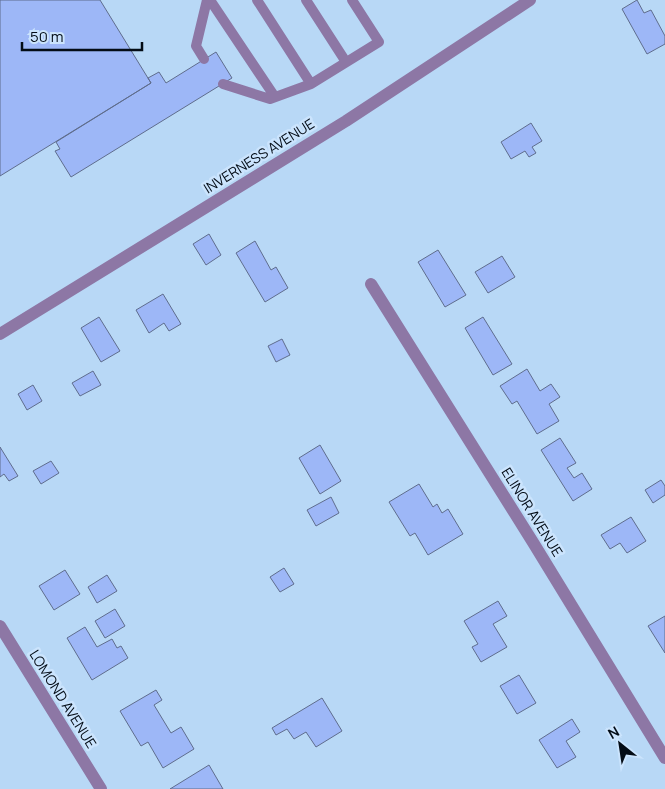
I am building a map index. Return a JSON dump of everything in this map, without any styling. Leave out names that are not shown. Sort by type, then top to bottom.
[{"type":"street","name":"INVERNESS AVENUE","points":[[0,334],[346,120],[530,0]]},
{"type":"street","name":"ELINOR AVENUE","points":[[371,284],[539,552],[665,758]]},
{"type":"street","name":"LOMOND AVENUE","points":[[0,626],[101,789]]},
{"type":"lane","points":[[204,59],[196,46],[208,0]]},
{"type":"lane","points":[[208,0],[275,97]]},
{"type":"lane","points":[[257,0],[311,84]]},
{"type":"lane","points":[[306,0],[346,62]]},
{"type":"lane","points":[[223,84],[270,99],[311,84],[379,42],[352,0]]},
{"type":"building","points":[[0,0],[100,0],[151,83],[0,176]]},
{"type":"building","points":[[637,0],[644,13],[651,10],[665,36],[665,44],[647,54],[622,9]]},
{"type":"building","points":[[216,52],[232,78],[71,177],[55,151],[60,149],[56,142],[151,83],[148,78],[159,72],[166,83]]},
{"type":"building","points":[[531,123],[542,141],[532,147],[536,153],[529,157],[525,151],[511,159],[501,142]]},
{"type":"building","points":[[209,234],[221,255],[206,265],[193,244]]},
{"type":"building","points":[[255,241],[271,270],[276,267],[288,288],[265,302],[236,253]]},
{"type":"building","points":[[438,250],[466,295],[445,307],[418,262]]},
{"type":"building","points":[[502,256],[515,277],[488,293],[475,272]]},
{"type":"building","points":[[163,294],[181,324],[169,331],[164,323],[149,333],[136,310]]},
{"type":"building","points":[[99,317],[120,351],[101,362],[81,328]]},
{"type":"building","points":[[483,317],[512,364],[493,375],[465,328]]},
{"type":"building","points":[[282,339],[290,355],[276,362],[268,346]]},
{"type":"building","points":[[527,369],[540,391],[551,384],[560,397],[549,404],[559,421],[537,434],[517,401],[512,404],[500,386]]},
{"type":"building","points":[[93,371],[101,385],[80,396],[72,383]]},
{"type":"building","points":[[33,385],[42,401],[27,410],[18,394]]},
{"type":"building","points":[[560,438],[576,463],[567,468],[574,478],[582,473],[592,489],[573,501],[541,450]]},
{"type":"building","points":[[320,445],[341,481],[320,494],[299,458]]},
{"type":"building","points":[[0,447],[18,476],[9,481],[4,474],[0,477]]},
{"type":"building","points":[[51,461],[59,473],[41,484],[33,471]]},
{"type":"building","points":[[661,480],[665,486],[665,495],[653,503],[645,490]]},
{"type":"building","points":[[419,484],[433,507],[437,504],[442,513],[448,509],[463,534],[428,555],[415,533],[410,536],[389,502]]},
{"type":"building","points":[[331,497],[339,513],[316,526],[307,510]]},
{"type":"building","points":[[631,517],[646,541],[627,553],[620,543],[610,549],[601,535]]},
{"type":"building","points":[[284,568],[294,584],[280,592],[270,577]]},
{"type":"building","points":[[65,570],[80,594],[54,610],[39,586]]},
{"type":"building","points":[[107,575],[117,591],[97,603],[88,587]]},
{"type":"building","points":[[498,601],[507,616],[493,624],[507,647],[481,662],[472,647],[478,644],[464,621]]},
{"type":"building","points":[[115,609],[125,626],[105,638],[95,621]]},
{"type":"building","points":[[665,616],[665,653],[648,626]]},
{"type":"building","points":[[85,627],[97,647],[112,639],[117,648],[121,646],[128,658],[92,680],[67,638]]},
{"type":"building","points":[[519,675],[536,703],[517,714],[500,686]]},
{"type":"building","points":[[156,690],[162,700],[154,705],[171,733],[181,727],[194,749],[163,768],[148,742],[141,746],[120,711]]},
{"type":"building","points":[[322,698],[342,731],[316,747],[306,732],[294,739],[287,729],[276,735],[272,728]]},
{"type":"building","points":[[572,719],[580,732],[566,741],[576,757],[557,768],[539,740]]},
{"type":"building","points":[[209,765],[223,789],[170,789]]}]
